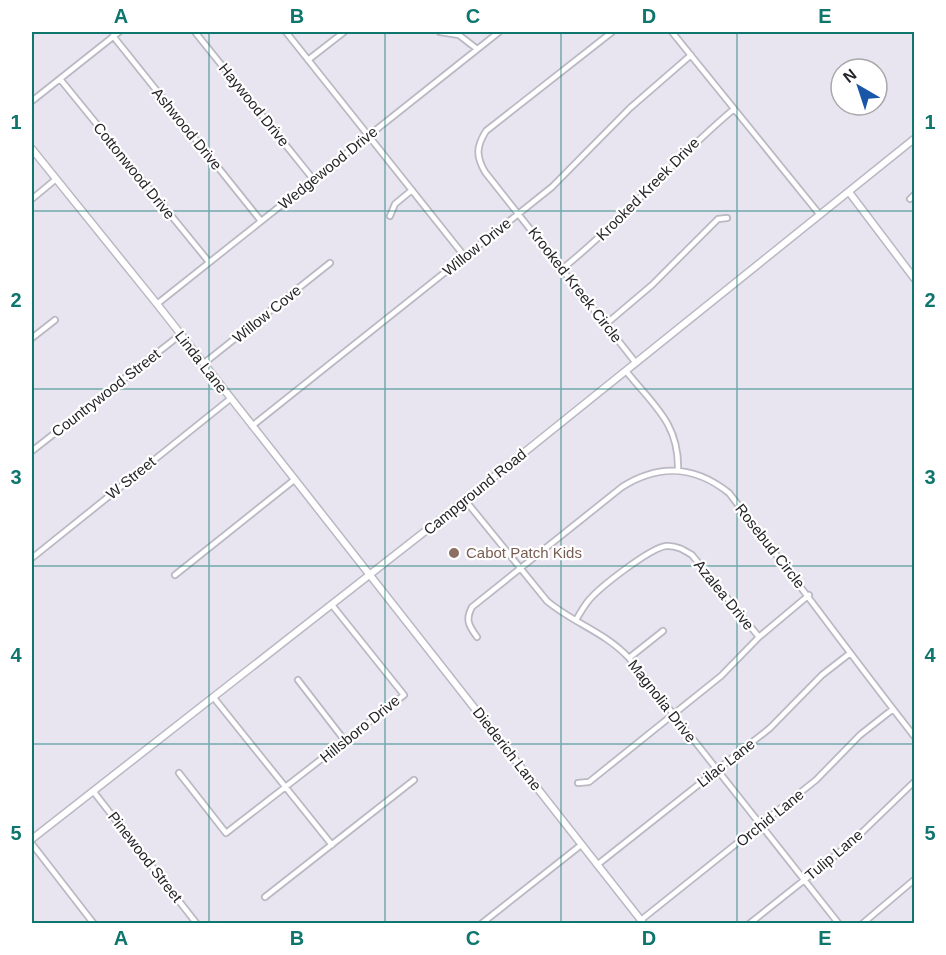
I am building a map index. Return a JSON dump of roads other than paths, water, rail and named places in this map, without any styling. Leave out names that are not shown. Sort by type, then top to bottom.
[{"type":"street","points":[[32,101],[119,32]]},
{"type":"street","name":"Haywood Drive","points":[[195,32],[313,179]]},
{"type":"street","points":[[286,32],[465,256]]},
{"type":"street","points":[[308,60],[344,32]]},
{"type":"street","points":[[440,32],[459,35],[477,49]]},
{"type":"street","name":"Wedgewood Drive","points":[[157,304],[499,32]]},
{"type":"street","name":"Krooked Kreek Circle","points":[[612,32],[486,131],[478,146],[477,159],[636,363]]},
{"type":"street","points":[[672,32],[820,215]]},
{"type":"street","name":"Ashwood Drive","points":[[113,36],[261,221]]},
{"type":"street","name":"Willow Drive","points":[[252,426],[559,181],[630,108],[691,55]]},
{"type":"street","name":"Cottonwood Drive","points":[[60,79],[208,262]]},
{"type":"street","name":"Krooked Kreek Drive","points":[[562,269],[619,221],[703,135],[734,109]]},
{"type":"street","name":"Campground Road","points":[[32,839],[465,500],[915,139]]},
{"type":"street","name":"Linda Lane","points":[[32,149],[370,575]]},
{"type":"street","points":[[32,199],[56,179]]},
{"type":"street","points":[[390,216],[395,204],[412,190]]},
{"type":"street","points":[[849,192],[915,278]]},
{"type":"street","points":[[606,324],[652,285],[718,219],[728,218]]},
{"type":"street","name":"Willow Cove","points":[[203,364],[330,263]]},
{"type":"street","points":[[32,338],[55,320]]},
{"type":"street","name":"Countrywood Street","points":[[32,451],[180,335]]},
{"type":"street","points":[[477,637],[468,624],[467,616],[472,607],[622,487],[648,473],[678,469],[679,447],[673,430],[626,371]]},
{"type":"street","name":"W Street","points":[[32,558],[230,399]]},
{"type":"street","name":"Rosebud Circle","points":[[678,469],[715,482],[729,493],[809,595],[849,654],[915,736]]},
{"type":"street","points":[[175,575],[294,480]]},
{"type":"street","name":"Magnolia Drive","points":[[465,500],[547,602],[608,638],[629,658],[839,924]]},
{"type":"street","name":"Azalea Drive","points":[[576,620],[590,599],[635,562],[655,548],[669,545],[681,548],[692,555],[759,637]]},
{"type":"street","name":"Diederich Lane","points":[[370,575],[642,922]]},
{"type":"street","points":[[578,783],[589,782],[721,676],[759,637],[809,595]]},
{"type":"street","name":"Hillsboro Drive","points":[[179,773],[226,833],[404,695],[332,605]]},
{"type":"street","points":[[629,658],[663,631]]},
{"type":"street","name":"Lilac Lane","points":[[597,865],[770,728],[822,675],[849,654]]},
{"type":"street","points":[[298,680],[345,741]]},
{"type":"street","points":[[214,698],[332,845]]},
{"type":"street","name":"Orchid Lane","points":[[642,922],[816,780],[860,735],[893,709]]},
{"type":"street","points":[[264,897],[414,780]]},
{"type":"street","name":"Tulip Lane","points":[[749,924],[852,842],[915,782]]},
{"type":"street","name":"Pinewood Street","points":[[93,791],[196,924]]},
{"type":"street","points":[[32,844],[94,924]]},
{"type":"street","points":[[481,924],[581,845]]},
{"type":"street","points":[[862,924],[915,880]]},
{"type":"place","name":"Cabot Patch Kids","points":[[454,553]]}]
